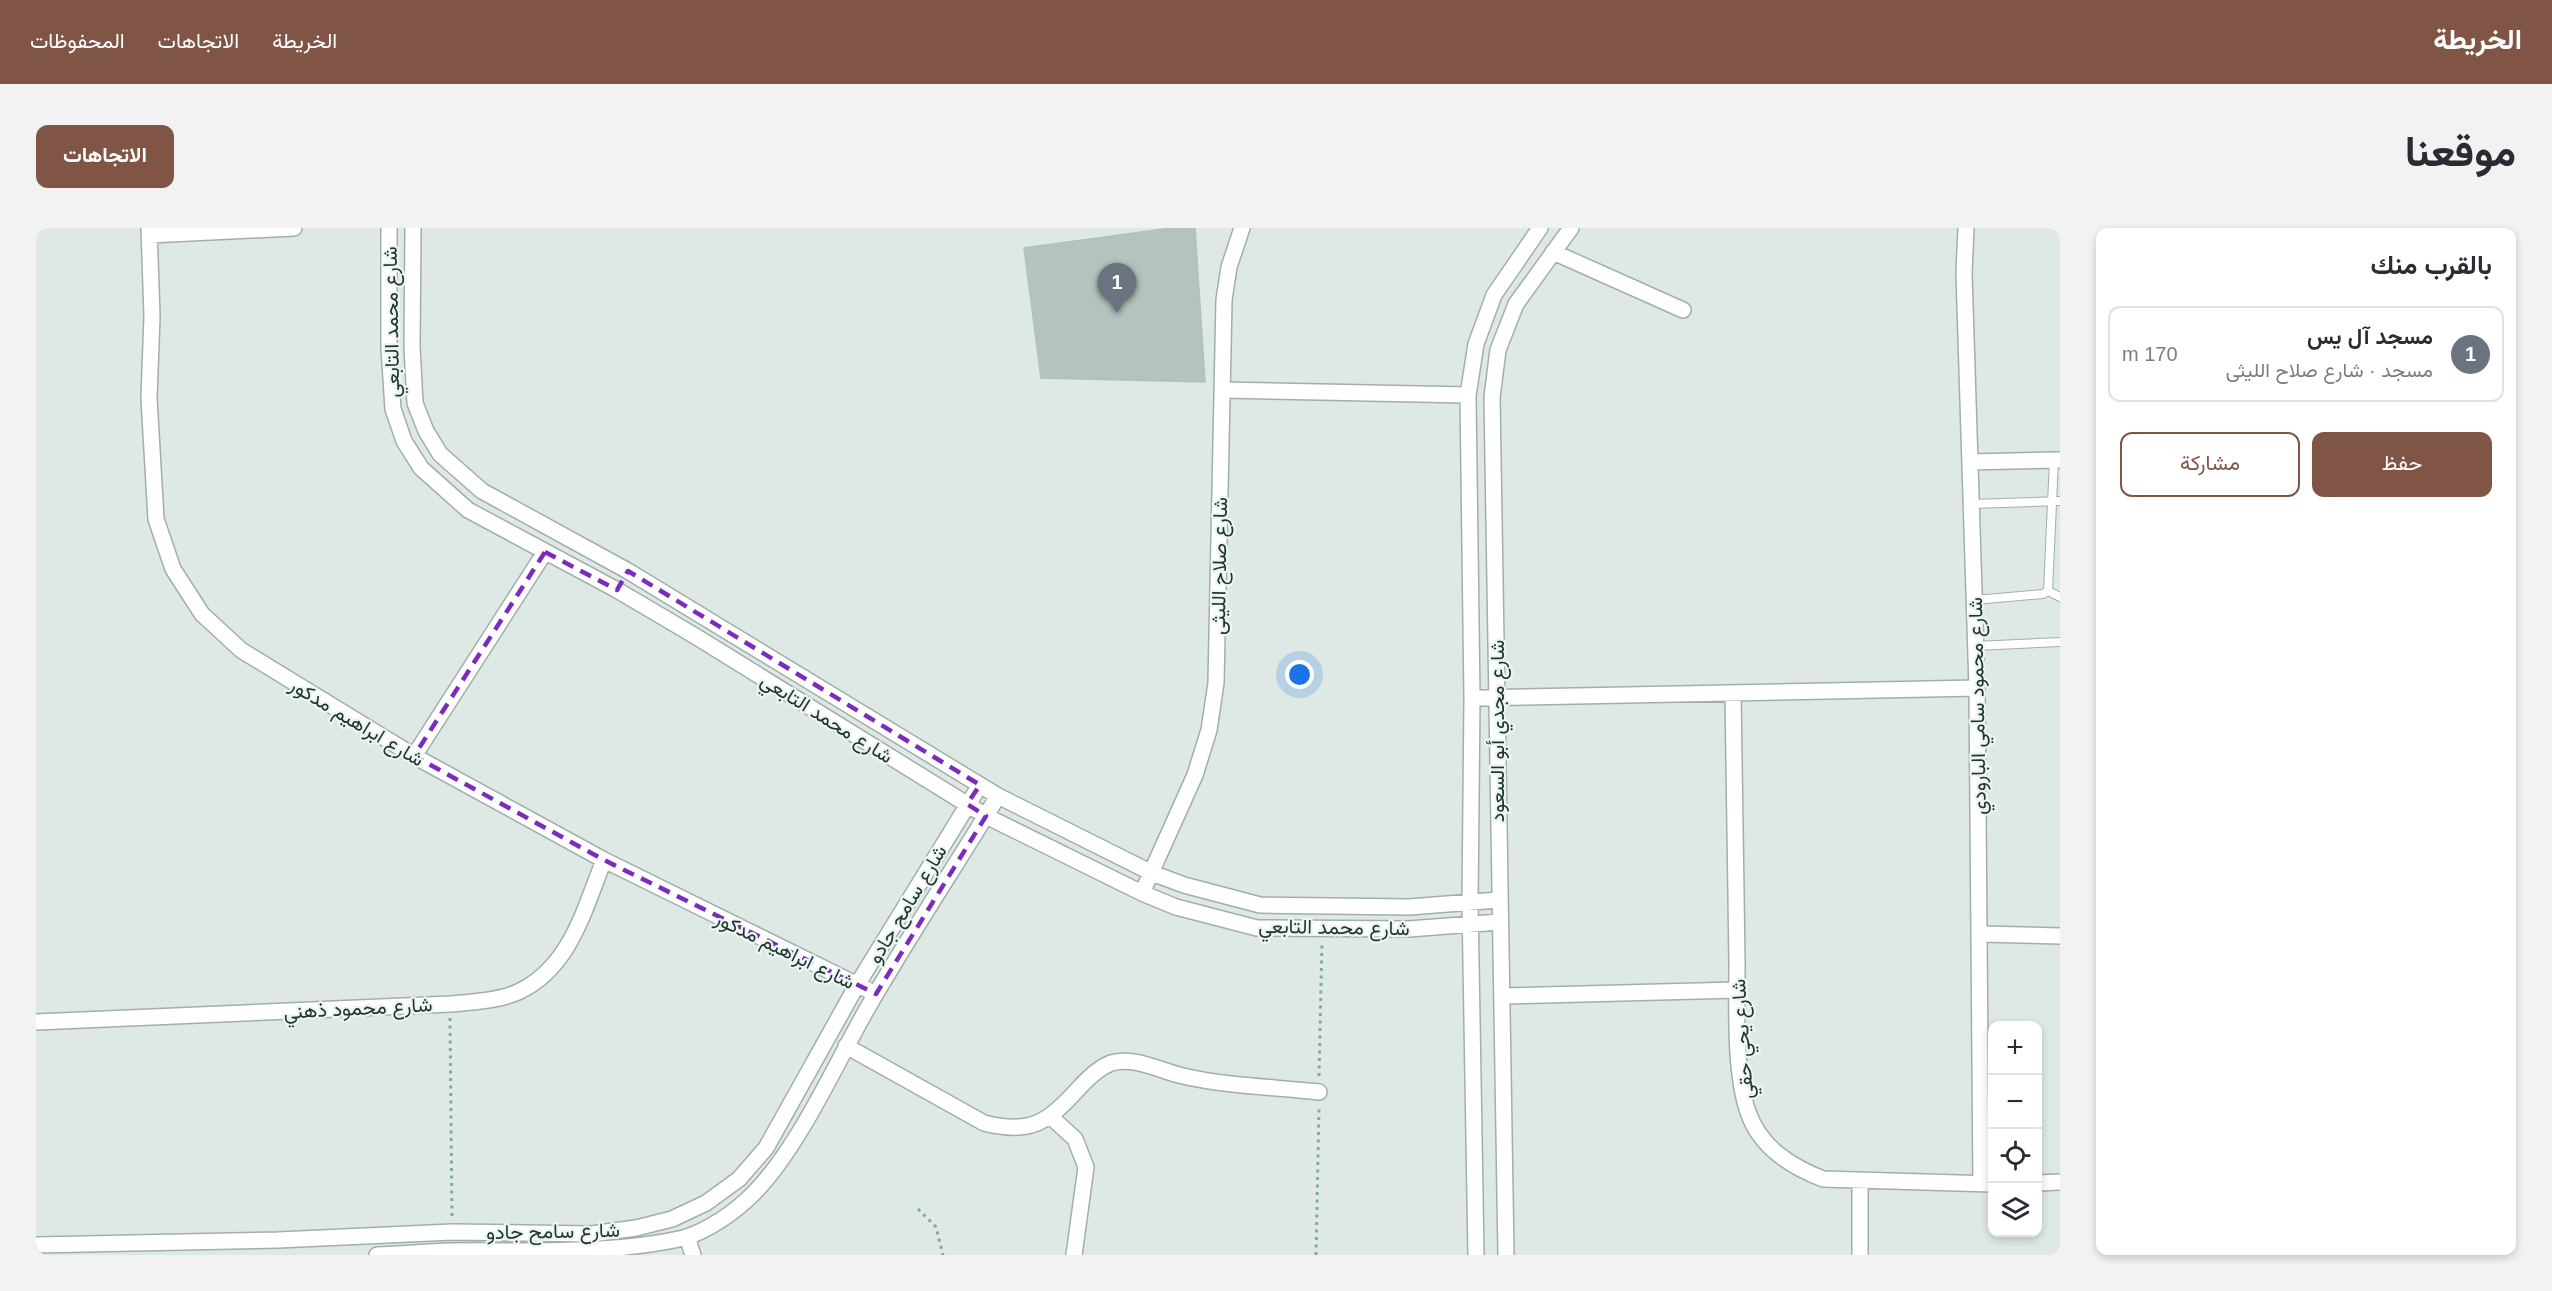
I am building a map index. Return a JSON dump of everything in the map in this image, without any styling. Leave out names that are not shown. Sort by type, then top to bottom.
[{"type":"street","points":[[149,232],[294,228]]},
{"type":"street","name":"شارع محمد التابعي","points":[[389,228],[389,348],[393,409],[404,441],[421,468],[468,510],[617,590],[986,816],[1142,893],[1176,907],[1257,928],[1387,930],[1499,922]]},
{"type":"street","name":"شارع محمد التابعي","points":[[413,228],[412,347],[415,403],[426,431],[440,454],[482,491],[628,571],[998,796],[1152,873],[1184,885],[1260,905],[1398,907],[1498,900]]},
{"type":"street","name":"شارع صلاح الليثى","points":[[1142,893],[1195,775],[1209,730],[1216,683],[1224,300],[1229,267],[1242,228]]},
{"type":"street","name":"شارع مجدي أبو السعود","points":[[1476,1255],[1470,903],[1472,698],[1468,395],[1476,344],[1494,295],[1540,228]]},
{"type":"street","name":"شارع مجدي أبو السعود","points":[[1506,1255],[1502,996],[1498,900],[1498,697],[1492,397],[1498,350],[1516,304],[1571,228]]},
{"type":"street","name":"شارع محمود سامي البارودي","points":[[1966,228],[1964,273],[1975,600],[1980,934],[1987,1184]]},
{"type":"street","name":"شارع ابراهيم مدكور","points":[[149,232],[151,467],[156,519],[173,569],[202,614],[241,650],[414,756],[604,860],[876,994]]},
{"type":"street","points":[[1553,252],[1683,310]]},
{"type":"street","points":[[1223,390],[1468,395]]},
{"type":"street","points":[[1970,462],[2057,460]]},
{"type":"street","points":[[414,756],[545,552]]},
{"type":"street","points":[[617,590],[628,571]]},
{"type":"street","points":[[1472,698],[1977,688]]},
{"type":"street","name":"شارع يحي حقي","points":[[1733,693],[1737,990],[1741,1088],[1748,1113],[1761,1136],[1778,1155],[1799,1170],[1823,1179],[1860,1182],[1987,1184]]},
{"type":"street","name":"شارع سامح جادو","points":[[36,1245],[278,1248],[452,1232],[591,1234],[636,1228],[672,1219],[706,1203],[739,1179],[766,1148],[857,985],[980,785]]},
{"type":"street","name":"شارع سامح جادو","points":[[377,1255],[450,1251],[596,1253],[640,1248],[687,1237],[720,1220],[753,1193],[803,1123],[876,994],[998,796]]},
{"type":"street","name":"شارع محمود ذهني","points":[[36,1022],[450,1004],[489,1000],[517,992],[542,977],[562,957],[576,931],[604,860]]},
{"type":"street","points":[[1980,934],[2060,936]]},
{"type":"street","points":[[1502,996],[1737,990]]},
{"type":"street","points":[[846,1046],[984,1123],[1004,1128],[1025,1128],[1050,1116],[1092,1074],[1112,1063],[1136,1062],[1184,1076],[1319,1092]]},
{"type":"street","points":[[1050,1116],[1075,1139],[1086,1167],[1074,1255]]},
{"type":"street","points":[[1860,1182],[1860,1255]]},
{"type":"street","points":[[2042,1183],[2060,1182]]},
{"type":"street","points":[[687,1237],[693,1255]]},
{"type":"lane","points":[[2048,591],[2056,501],[2057,460]]},
{"type":"lane","points":[[1972,504],[2056,501]]},
{"type":"lane","points":[[2048,591],[2060,597]]},
{"type":"lane","points":[[1975,600],[2043,594],[2048,591]]},
{"type":"lane","points":[[1975,646],[2060,642]]},
{"type":"path","points":[[450,1004],[452,1232]]},
{"type":"path","points":[[918,1209],[936,1227],[943,1255]]},
{"type":"highlighted area","points":[[545,552],[617,590],[628,571],[980,785],[967,804],[986,816],[876,994],[604,860],[414,756]]},
{"type":"building","points":[[1171,228],[1195,228],[1205,382],[1041,378],[1024,248]]},
{"type":"place","name":"مسجد آل يس","points":[[1117,313]]}]
